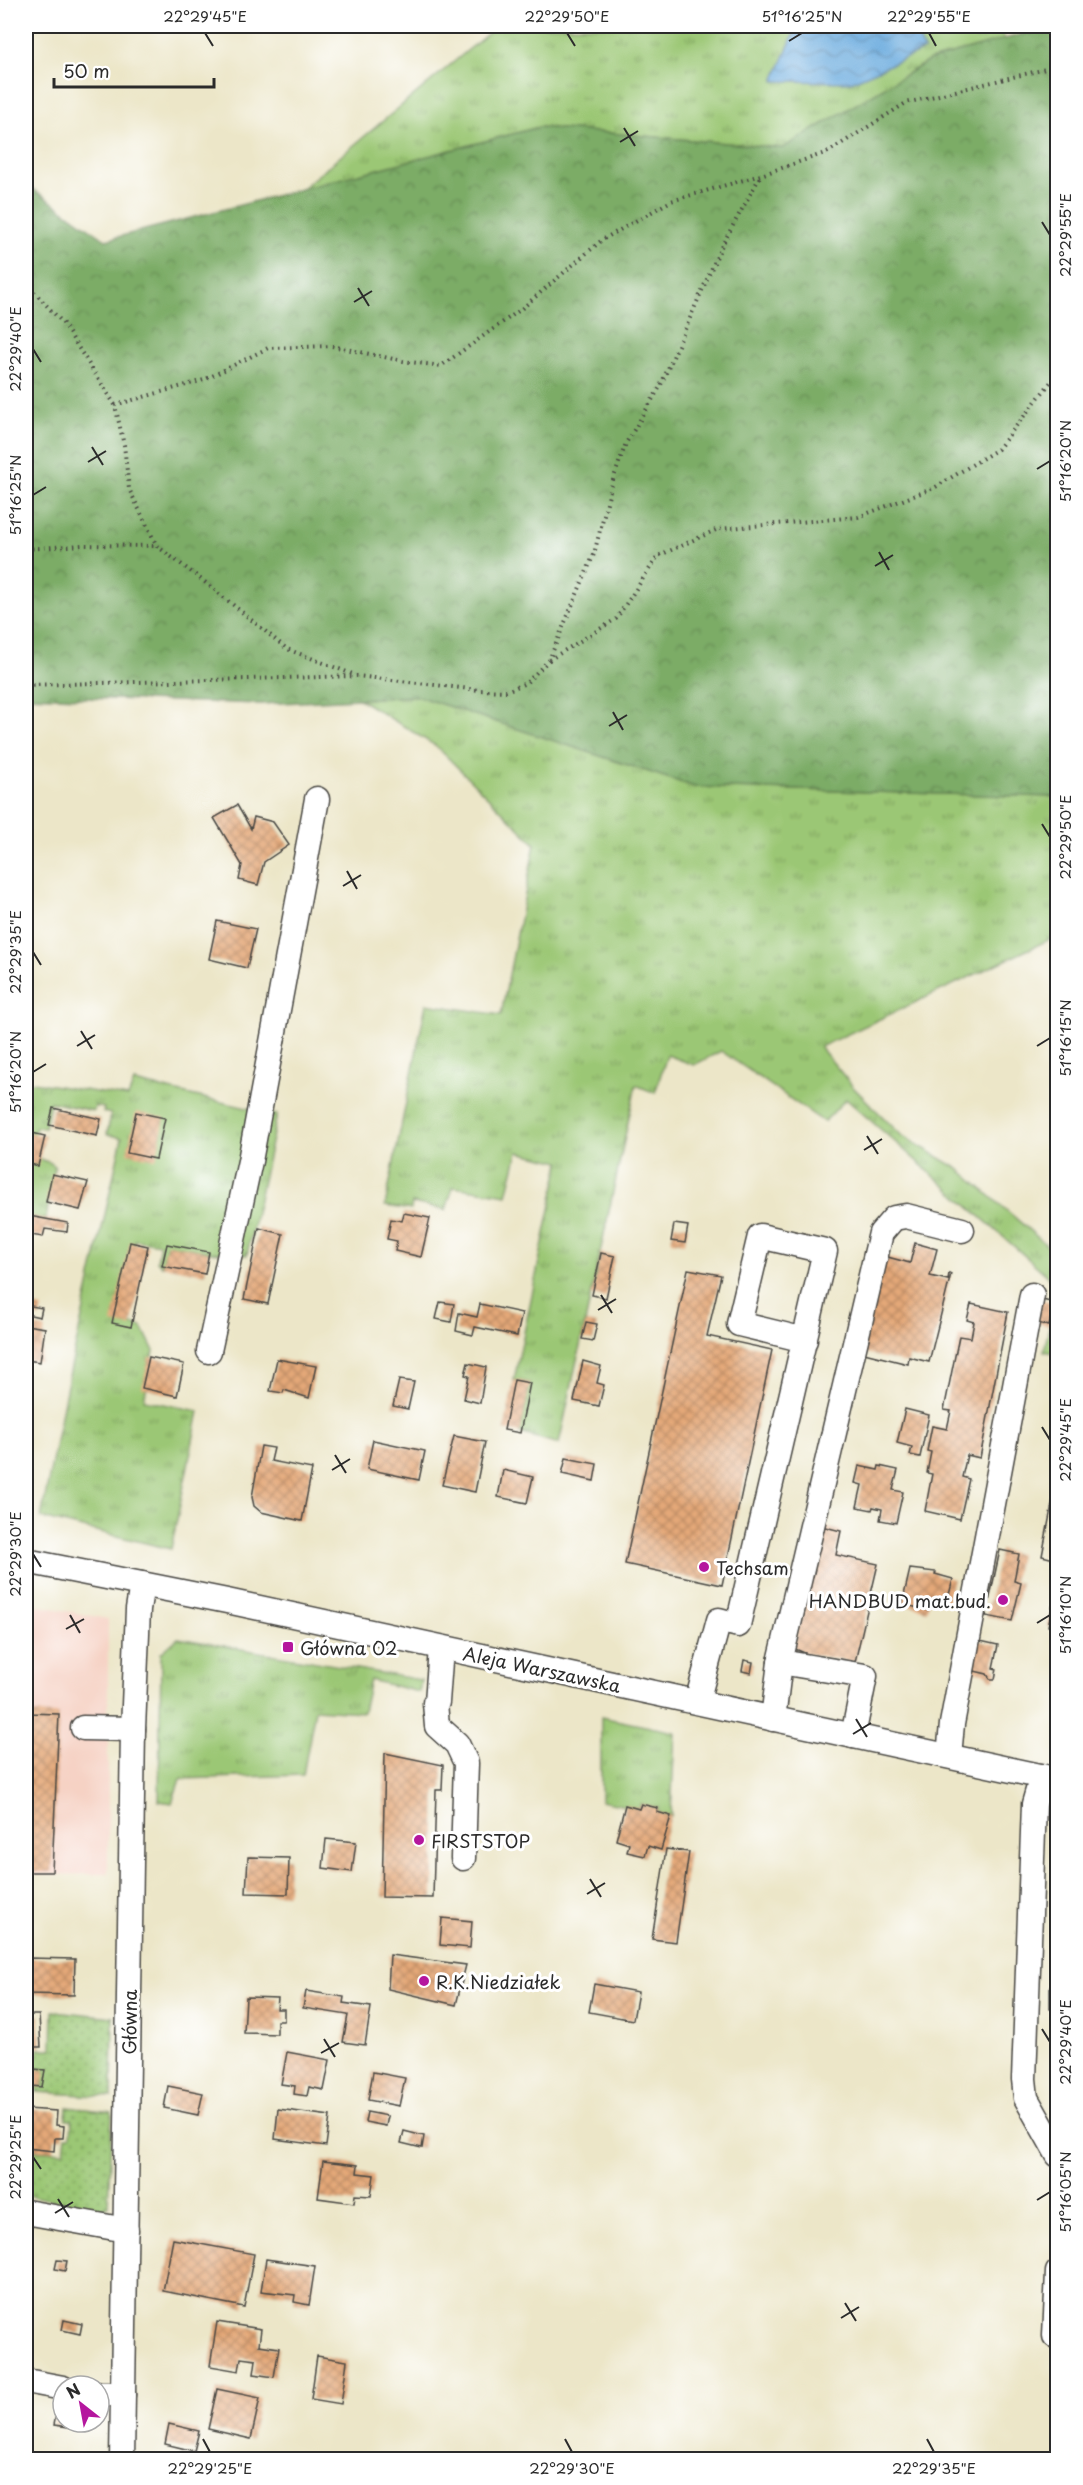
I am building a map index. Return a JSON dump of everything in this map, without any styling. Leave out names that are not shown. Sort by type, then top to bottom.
[{"type":"street","points":[[209,1351],[250,1161],[317,799]]},
{"type":"street","points":[[773,1719],[780,1662],[881,1233],[894,1218],[906,1216],[962,1230]]},
{"type":"street","points":[[697,1702],[719,1620],[738,1625],[805,1340],[825,1251],[760,1236],[739,1324],[805,1340]]},
{"type":"street","points":[[949,1756],[952,1724],[1032,1295]]},
{"type":"street","name":"Aleja Warszawska","points":[[26,1561],[1050,1778]]},
{"type":"street","name":"Główna","points":[[122,2460],[133,1729],[138,1609],[142,1584]]},
{"type":"street","points":[[441,1648],[437,1702],[435,1703],[437,1726],[457,1744],[466,1763],[463,1858]]},
{"type":"street","points":[[780,1662],[865,1676],[853,1736]]},
{"type":"street","points":[[83,1728],[133,1729]]},
{"type":"street","points":[[1050,1778],[1034,1804],[1024,2079],[1026,2098],[1058,2155]]},
{"type":"street","points":[[26,2212],[126,2230]]},
{"type":"street","points":[[1055,2336],[1058,2272]]},
{"type":"street","points":[[26,2381],[51,2386]]},
{"type":"street","points":[[111,2394],[123,2394]]},
{"type":"path","points":[[114,405],[204,380],[268,348],[332,346],[403,361],[441,366],[520,310],[602,240],[671,201],[828,152],[906,103],[1058,66]]},
{"type":"path","points":[[549,660],[594,554],[612,483],[626,443],[660,387],[721,248],[760,175]]},
{"type":"path","points":[[26,283],[62,322],[114,405],[124,445],[129,489],[157,546],[287,649],[357,676]]},
{"type":"path","points":[[26,685],[357,676],[478,690],[506,691],[526,683],[549,660],[616,618],[658,556],[718,529],[858,517],[934,488],[998,449],[1058,373]]},
{"type":"path","points":[[26,549],[82,545],[157,546]]},
{"type":"shaded area","points":[[26,1603],[108,1619],[108,1874],[26,1875]]},
{"type":"green space","points":[[497,26],[998,26],[1005,39],[954,60],[783,148],[539,127],[294,195]]},
{"type":"green space","points":[[1058,26],[1057,797],[695,787],[417,696],[261,704],[26,696],[26,184],[106,240],[539,127],[783,148],[930,60]]},
{"type":"green space","points":[[417,696],[695,787],[1057,797],[1057,936],[820,1047],[854,1088],[901,1135],[959,1169],[1050,1248],[1057,1244],[1057,1284],[846,1099],[824,1122],[721,1051],[694,1065],[667,1055],[655,1093],[636,1085],[559,1444],[520,1433],[530,1383],[514,1380],[560,1162],[518,1152],[507,1195],[453,1187],[446,1210],[412,1203],[411,1210],[385,1206],[426,1004],[501,1015],[535,844],[436,746],[359,699]]},
{"type":"green space","points":[[26,1081],[128,1097],[134,1082],[277,1115],[247,1255],[209,1252],[167,1244],[162,1266],[157,1261],[160,1244],[135,1240],[121,1322],[142,1327],[154,1351],[144,1400],[199,1411],[171,1549],[41,1518],[67,1385],[122,1138],[107,1134],[111,1114],[103,1112],[104,1108],[95,1106],[94,1111],[50,1102],[45,1128],[36,1127],[29,1157],[49,1162],[55,1166],[46,1219],[26,1216]]},
{"type":"green space","points":[[1057,1291],[1057,1354],[1044,1351]]},
{"type":"green space","points":[[178,1638],[421,1680],[419,1692],[370,1680],[363,1712],[315,1709],[303,1775],[180,1779],[172,1803],[159,1801],[161,1653]]},
{"type":"green space","points":[[601,1717],[675,1732],[671,1816],[657,1812],[658,1808],[641,1804],[639,1809],[601,1801]]},
{"type":"green space","points":[[53,2011],[113,2017],[112,2097],[37,2092],[37,2086],[43,2087],[44,2070],[33,2069],[38,2049],[52,2049]]},
{"type":"green space","points":[[67,2107],[112,2112],[108,2206],[101,2210],[26,2195],[26,2139],[31,2140],[31,2150],[64,2152],[66,2136],[71,2136],[72,2119],[66,2119]]},
{"type":"water","points":[[797,26],[913,26],[924,50],[851,82],[774,81]]},
{"type":"building","points":[[237,805],[251,829],[254,817],[273,822],[289,845],[264,862],[258,885],[239,880],[242,865],[214,818]]},
{"type":"building","points":[[217,921],[256,929],[247,968],[209,959]]},
{"type":"building","points":[[53,1108],[101,1119],[97,1136],[49,1125]]},
{"type":"building","points":[[136,1112],[165,1118],[156,1159],[127,1153]]},
{"type":"building","points":[[28,1132],[45,1136],[38,1166],[26,1163]]},
{"type":"building","points":[[52,1174],[88,1182],[80,1210],[46,1202]]},
{"type":"building","points":[[404,1213],[430,1218],[421,1257],[395,1251],[397,1241],[387,1239],[391,1219],[402,1221]]},
{"type":"building","points":[[29,1216],[68,1223],[67,1232],[45,1229],[43,1237],[30,1235],[32,1225],[28,1225]]},
{"type":"building","points":[[674,1224],[688,1226],[685,1243],[671,1241]]},
{"type":"building","points":[[259,1228],[283,1234],[268,1304],[244,1299]]},
{"type":"building","points":[[130,1242],[148,1246],[131,1327],[112,1323]]},
{"type":"building","points":[[915,1243],[937,1249],[930,1276],[948,1280],[949,1273],[951,1274],[929,1362],[909,1357],[908,1364],[856,1351],[880,1255],[910,1263]]},
{"type":"building","points":[[167,1244],[209,1252],[205,1274],[162,1266]]},
{"type":"building","points":[[601,1253],[615,1256],[606,1298],[592,1295]]},
{"type":"building","points":[[688,1269],[721,1275],[707,1336],[772,1350],[722,1585],[625,1564]]},
{"type":"building","points":[[1039,1299],[1054,1303],[1049,1326],[1034,1322]]},
{"type":"building","points":[[440,1302],[454,1304],[451,1322],[436,1319]]},
{"type":"building","points":[[480,1304],[522,1313],[517,1336],[475,1327],[473,1335],[456,1331],[459,1313],[477,1317]]},
{"type":"building","points":[[971,1304],[1008,1312],[980,1458],[967,1455],[962,1477],[969,1479],[960,1519],[925,1511],[932,1474],[927,1473],[931,1452],[927,1451],[932,1426],[947,1429],[951,1411],[944,1410],[959,1336],[971,1338],[974,1322],[967,1320]]},
{"type":"building","points":[[26,1305],[42,1308],[40,1317],[26,1314]]},
{"type":"building","points":[[586,1322],[597,1324],[593,1341],[582,1339]]},
{"type":"building","points":[[26,1325],[45,1328],[40,1362],[26,1360]]},
{"type":"building","points":[[149,1357],[184,1364],[177,1396],[142,1388]]},
{"type":"building","points":[[277,1359],[316,1366],[309,1398],[284,1390],[283,1393],[270,1391]]},
{"type":"building","points":[[583,1361],[601,1366],[597,1383],[604,1385],[599,1406],[574,1401]]},
{"type":"building","points":[[468,1363],[486,1367],[480,1403],[464,1399],[469,1376],[465,1375]]},
{"type":"building","points":[[399,1380],[414,1382],[408,1409],[393,1406]]},
{"type":"building","points":[[514,1380],[530,1383],[520,1433],[504,1430]]},
{"type":"building","points":[[905,1409],[929,1415],[920,1457],[910,1455],[912,1447],[897,1443]]},
{"type":"building","points":[[454,1436],[485,1442],[475,1492],[442,1485]]},
{"type":"building","points":[[373,1440],[425,1451],[419,1480],[367,1469]]},
{"type":"building","points":[[261,1446],[274,1448],[271,1461],[312,1469],[302,1521],[261,1512],[254,1506],[252,1497]]},
{"type":"building","points":[[566,1458],[597,1464],[594,1481],[562,1474]]},
{"type":"building","points":[[859,1466],[878,1470],[879,1466],[898,1470],[893,1490],[903,1492],[896,1523],[880,1520],[882,1509],[857,1507],[862,1485],[855,1483]]},
{"type":"building","points":[[503,1470],[533,1477],[527,1503],[498,1497]]},
{"type":"building","points":[[1053,1499],[1058,1501],[1058,1560],[1042,1556]]},
{"type":"building","points":[[821,1526],[841,1531],[836,1555],[878,1564],[855,1662],[807,1654],[793,1648]]},
{"type":"building","name":"HANDBUD mat.bud.","points":[[1000,1550],[1019,1554],[1014,1581],[1021,1583],[1012,1621],[986,1616]]},
{"type":"building","points":[[910,1569],[936,1572],[935,1574],[953,1579],[947,1603],[930,1600],[927,1610],[902,1604]]},
{"type":"building","points":[[1054,1599],[1058,1600],[1058,1628],[1048,1626]]},
{"type":"building","points":[[976,1640],[998,1645],[993,1668],[997,1669],[995,1679],[990,1679],[987,1674],[970,1670]]},
{"type":"building","points":[[744,1660],[753,1662],[751,1673],[742,1671]]},
{"type":"building","points":[[26,1713],[59,1714],[52,1872],[26,1872]]},
{"type":"building","points":[[385,1753],[443,1765],[442,1790],[436,1790],[433,1898],[382,1897]]},
{"type":"building","points":[[641,1804],[658,1808],[657,1812],[671,1816],[661,1850],[648,1846],[645,1856],[627,1852],[629,1844],[616,1840],[625,1805],[639,1809]]},
{"type":"building","points":[[326,1839],[356,1842],[352,1872],[323,1868]]},
{"type":"building","points":[[666,1849],[689,1852],[676,1942],[652,1939]]},
{"type":"building","points":[[248,1857],[289,1858],[288,1894],[246,1893]]},
{"type":"building","points":[[442,1918],[472,1921],[470,1948],[440,1945]]},
{"type":"building","points":[[390,1955],[466,1965],[456,2005],[388,1989]]},
{"type":"building","points":[[28,1958],[75,1959],[74,1995],[27,1994]]},
{"type":"building","points":[[594,1984],[638,1992],[633,2020],[589,2012]]},
{"type":"building","points":[[1058,1985],[1058,2008],[1050,2009],[1050,1986]]},
{"type":"building","points":[[306,1991],[344,1997],[343,2003],[371,2007],[365,2045],[343,2042],[348,2015],[303,2008]]},
{"type":"building","points":[[246,1997],[278,1998],[277,2009],[284,2009],[284,2021],[277,2021],[277,2034],[244,2033]]},
{"type":"building","points":[[26,2015],[39,2015],[41,2047],[26,2047]]},
{"type":"building","points":[[287,2052],[330,2060],[324,2090],[309,2087],[307,2096],[294,2094],[295,2086],[281,2084]]},
{"type":"building","points":[[33,2069],[45,2070],[42,2087],[31,2086]]},
{"type":"building","points":[[373,2072],[405,2078],[399,2106],[368,2100]]},
{"type":"building","points":[[168,2086],[203,2093],[198,2115],[164,2108]]},
{"type":"building","points":[[26,2109],[57,2111],[56,2125],[64,2126],[63,2138],[55,2138],[54,2151],[26,2148]]},
{"type":"building","points":[[278,2109],[330,2116],[326,2146],[275,2139]]},
{"type":"building","points":[[367,2112],[388,2116],[386,2126],[365,2122]]},
{"type":"building","points":[[404,2131],[424,2136],[422,2148],[401,2143]]},
{"type":"building","points":[[323,2161],[358,2165],[357,2173],[374,2175],[371,2196],[355,2195],[354,2203],[318,2198]]},
{"type":"building","points":[[173,2239],[254,2254],[244,2307],[163,2291]]},
{"type":"building","points":[[266,2259],[315,2266],[309,2305],[294,2302],[295,2295],[261,2291]]},
{"type":"building","points":[[57,2260],[67,2261],[65,2271],[55,2269]]},
{"type":"building","points":[[64,2320],[82,2324],[80,2334],[62,2330]]},
{"type":"building","points":[[217,2322],[261,2329],[259,2345],[279,2348],[274,2377],[254,2374],[256,2360],[241,2358],[239,2371],[210,2366]]},
{"type":"building","points":[[317,2356],[347,2361],[341,2404],[311,2399]]},
{"type":"building","points":[[217,2389],[260,2398],[251,2439],[208,2429]]},
{"type":"building","points":[[169,2424],[199,2431],[194,2451],[165,2444]]},
{"type":"place","name":"Techsam","points":[[704,1567]]},
{"type":"place","name":"HANDBUD mat.bud.","points":[[1003,1600]]},
{"type":"place","name":"Główna 02","points":[[288,1647]]},
{"type":"place","name":"FIRSTSTOP","points":[[419,1840]]},
{"type":"place","name":"R.K.Niedziałek","points":[[424,1981]]}]
